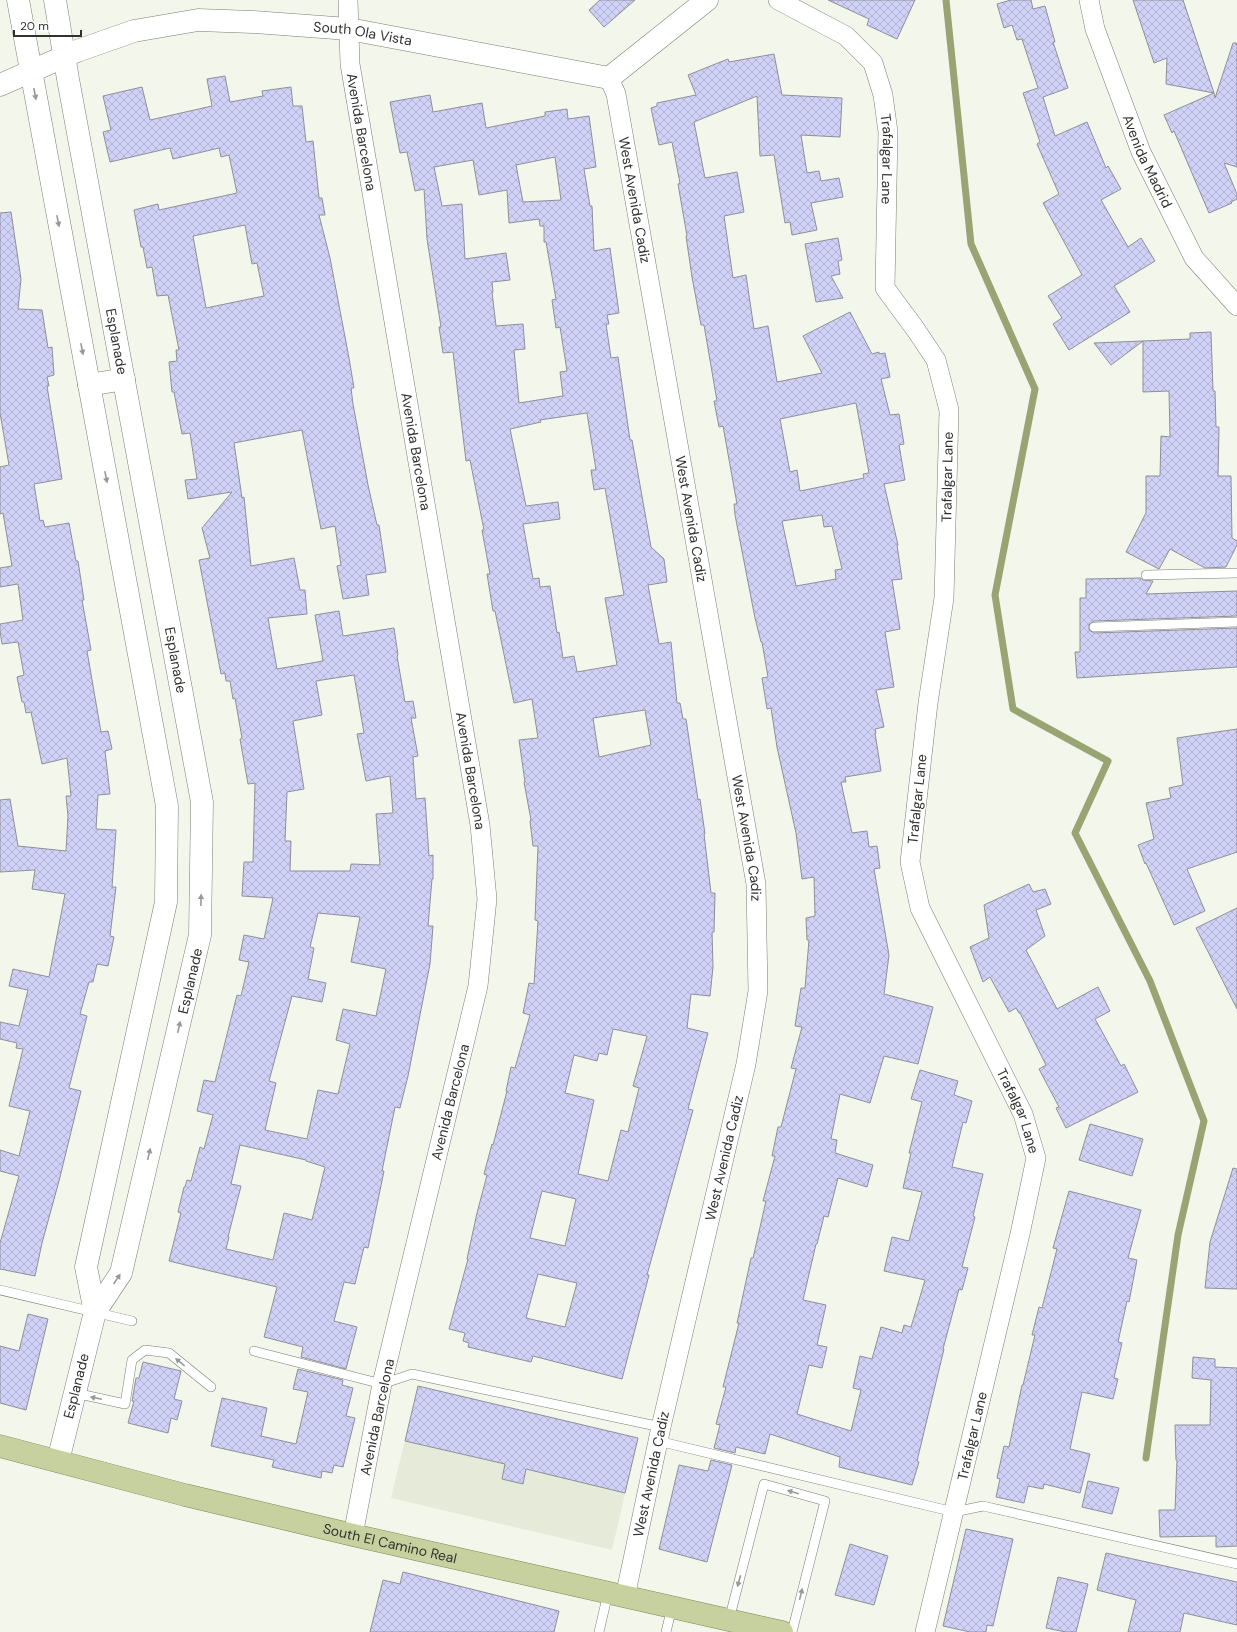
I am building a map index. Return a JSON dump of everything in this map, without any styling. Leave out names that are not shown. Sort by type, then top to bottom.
[{"type":"main road","name":"South El Camino Real","points":[[0,1446],[185,1495],[353,1535],[782,1632]]},
{"type":"street","name":"Esplanade","points":[[18,0],[167,806],[166,902],[86,1268],[95,1312]]},
{"type":"street","name":"Esplanade","points":[[55,0],[64,57],[202,802],[200,935],[121,1273],[95,1312],[58,1461]]},
{"type":"street","name":"Avenida Barcelona","points":[[348,0],[350,64],[480,825],[487,899],[478,986],[382,1384],[353,1535]]},
{"type":"street","points":[[609,78],[707,0]]},
{"type":"street","name":"Trafalgar Lane","points":[[778,0],[846,36],[873,63],[883,95],[888,132],[885,288],[936,360],[949,410],[944,598],[928,703],[910,862],[920,908],[1023,1114],[1036,1158],[1020,1234],[925,1632]]},
{"type":"street","name":"Avenida Madrid","points":[[1089,0],[1094,29],[1141,152],[1194,258],[1237,306]]},
{"type":"street","name":"South Ola Vista","points":[[0,85],[64,57],[134,31],[198,20],[253,22],[349,29],[609,78]]},
{"type":"street","name":"West Avenida Cadiz","points":[[609,78],[616,94],[756,884],[758,991],[746,1064],[660,1434],[616,1595]]},
{"type":"street","points":[[89,385],[124,379]]},
{"type":"street","points":[[167,806],[202,802]]},
{"type":"lane","points":[[1146,575],[1237,573]]},
{"type":"lane","points":[[1094,627],[1237,622]]},
{"type":"lane","points":[[0,1290],[132,1321]]},
{"type":"lane","points":[[75,1393],[125,1404],[132,1360],[145,1350],[169,1354],[211,1387]]},
{"type":"lane","points":[[254,1351],[382,1384],[412,1374],[660,1434],[954,1512],[982,1506],[1237,1564]]},
{"type":"lane","points":[[729,1620],[764,1484],[825,1501],[792,1632]]},
{"type":"lane","points":[[599,1632],[616,1595]]},
{"type":"lane","points":[[666,1632],[672,1607]]},
{"type":"shaded area","points":[[418,1386],[638,1438],[612,1550],[391,1498]]},
{"type":"building","points":[[600,0],[635,0],[604,27],[589,10]]},
{"type":"building","points":[[828,0],[915,0],[897,39],[867,25],[869,19]]},
{"type":"building","points":[[1011,0],[1031,0],[1033,9],[1045,6],[1055,42],[1053,42],[1068,88],[1043,97],[1055,136],[1087,122],[1106,168],[1108,166],[1121,189],[1101,200],[1128,247],[1141,238],[1155,261],[1114,286],[1130,312],[1069,350],[1053,324],[1062,318],[1048,296],[1082,275],[1043,203],[1059,194],[1037,144],[1040,142],[1023,93],[1038,88],[1022,39],[1017,40],[1012,25],[1004,28],[997,4]]},
{"type":"building","points":[[1133,0],[1183,0],[1214,93],[1166,84],[1167,58],[1154,63]]},
{"type":"building","points":[[1233,43],[1237,43],[1237,167],[1224,163],[1237,194],[1237,199],[1231,202],[1232,203],[1209,213],[1174,131],[1172,133],[1164,115],[1214,93],[1215,98]]},
{"type":"building","points":[[774,54],[782,95],[842,98],[840,137],[801,135],[807,173],[819,171],[821,181],[839,178],[843,197],[811,203],[817,230],[792,235],[790,222],[785,223],[774,155],[760,156],[757,96],[694,122],[705,178],[737,172],[744,212],[724,216],[733,278],[746,275],[754,329],[768,326],[777,382],[822,373],[803,336],[850,312],[872,354],[879,352],[879,354],[885,353],[890,377],[881,379],[890,415],[899,414],[904,444],[899,445],[905,480],[884,484],[898,545],[902,579],[892,580],[900,629],[885,632],[894,687],[876,690],[884,727],[875,729],[881,771],[845,777],[846,782],[841,782],[852,833],[867,831],[869,847],[877,846],[880,868],[874,869],[889,955],[884,994],[933,1007],[918,1064],[884,1056],[870,1103],[840,1094],[831,1139],[837,1140],[835,1153],[873,1165],[867,1187],[838,1178],[828,1217],[824,1216],[803,1300],[826,1305],[817,1345],[827,1347],[822,1368],[809,1365],[797,1414],[851,1431],[861,1390],[853,1388],[860,1356],[872,1359],[881,1327],[902,1333],[904,1325],[911,1327],[925,1280],[884,1271],[892,1237],[909,1241],[922,1192],[903,1188],[911,1153],[909,1153],[922,1102],[911,1099],[920,1070],[958,1081],[954,1095],[972,1101],[966,1123],[963,1122],[952,1167],[983,1174],[973,1216],[975,1217],[962,1267],[968,1268],[962,1290],[959,1289],[943,1349],[917,1461],[919,1462],[912,1485],[839,1467],[840,1457],[770,1434],[765,1454],[736,1447],[735,1453],[714,1448],[720,1425],[716,1424],[726,1387],[723,1387],[739,1323],[737,1323],[751,1258],[753,1258],[766,1201],[763,1201],[775,1156],[772,1156],[778,1127],[781,1127],[796,1069],[791,1068],[802,1027],[795,1026],[801,988],[805,988],[809,940],[807,940],[806,918],[815,916],[814,877],[802,879],[796,833],[777,747],[771,708],[767,709],[762,678],[768,677],[735,515],[734,504],[737,504],[723,426],[719,427],[714,401],[717,401],[704,325],[701,325],[692,277],[678,184],[680,183],[672,142],[659,145],[651,108],[657,106],[657,103],[696,95],[688,75],[728,59],[729,62]],"holes":[[[856,403],[869,473],[863,474],[864,478],[800,491],[797,470],[790,472],[780,419]],[[822,515],[824,527],[832,526],[842,569],[835,570],[836,579],[796,586],[782,521]]]},
{"type":"building","points":[[225,76],[230,102],[263,96],[262,91],[291,87],[293,106],[302,106],[306,142],[313,141],[319,198],[322,198],[325,215],[319,215],[330,258],[349,358],[354,388],[351,388],[353,404],[368,485],[377,525],[379,525],[386,572],[366,575],[369,595],[343,599],[337,566],[341,565],[335,526],[321,529],[302,430],[234,443],[242,498],[244,497],[251,566],[294,558],[300,590],[305,590],[307,614],[268,618],[277,669],[323,661],[315,615],[339,611],[343,636],[394,628],[405,702],[413,701],[416,718],[411,718],[418,756],[413,757],[416,799],[425,798],[429,856],[433,855],[433,879],[428,926],[433,926],[430,964],[408,1076],[400,1108],[395,1107],[382,1171],[384,1171],[368,1248],[364,1247],[355,1284],[344,1282],[334,1321],[357,1327],[346,1369],[301,1357],[303,1347],[264,1337],[277,1287],[169,1261],[181,1213],[178,1212],[184,1187],[187,1180],[191,1181],[200,1147],[204,1149],[213,1115],[197,1111],[204,1080],[215,1082],[237,995],[241,996],[249,962],[239,960],[244,935],[264,939],[273,898],[242,896],[244,862],[253,862],[255,783],[248,784],[235,698],[233,699],[230,681],[226,681],[225,673],[221,674],[199,560],[210,558],[202,528],[232,492],[188,499],[185,480],[197,479],[190,433],[182,434],[174,392],[172,392],[169,362],[177,361],[176,350],[179,350],[168,295],[157,296],[152,267],[147,268],[143,247],[141,247],[134,210],[158,204],[159,210],[237,193],[229,155],[221,157],[219,148],[173,159],[170,148],[110,162],[103,132],[111,130],[103,96],[142,87],[150,120],[212,106],[207,79]],"holes":[[[245,225],[252,264],[257,263],[264,296],[206,308],[193,236]],[[354,675],[364,733],[357,734],[366,781],[390,776],[393,813],[376,814],[380,865],[351,864],[350,871],[290,871],[291,841],[285,841],[287,792],[304,789],[293,721],[322,715],[316,681]],[[318,913],[360,917],[351,962],[386,969],[376,1016],[343,1009],[336,1040],[350,1044],[338,1094],[318,1090],[307,1139],[265,1130],[276,1083],[269,1081],[292,996],[322,1002],[326,983],[308,979],[314,948],[310,947]],[[240,1145],[306,1160],[325,1167],[312,1220],[284,1213],[273,1260],[226,1249],[241,1186],[231,1184]]]},
{"type":"building","points":[[430,95],[433,112],[482,103],[486,128],[545,116],[545,112],[567,109],[568,119],[589,116],[596,167],[584,169],[590,206],[592,206],[594,251],[610,248],[619,313],[607,315],[609,324],[606,324],[611,358],[618,357],[630,440],[632,440],[651,547],[664,559],[667,582],[648,585],[659,644],[671,642],[677,703],[680,703],[683,719],[686,719],[698,800],[700,799],[711,893],[715,893],[714,932],[712,932],[713,967],[710,996],[691,994],[687,1028],[708,1033],[688,1109],[693,1110],[647,1275],[649,1275],[622,1379],[533,1356],[531,1362],[468,1347],[469,1343],[463,1341],[465,1333],[449,1329],[468,1259],[477,1213],[487,1175],[484,1174],[507,1091],[511,1067],[515,1068],[530,1015],[523,1013],[529,983],[534,984],[538,921],[535,920],[538,846],[533,846],[531,820],[524,782],[519,740],[538,738],[532,699],[514,703],[495,611],[493,611],[487,574],[490,574],[482,530],[484,530],[470,460],[466,461],[453,352],[443,353],[439,327],[441,327],[427,239],[424,189],[415,191],[407,152],[400,153],[390,102]],"holes":[[[555,157],[561,200],[523,202],[516,165]],[[473,160],[479,195],[507,190],[509,223],[539,219],[540,226],[544,226],[544,242],[546,242],[556,299],[552,300],[556,328],[560,327],[567,371],[560,372],[563,396],[519,403],[514,350],[525,349],[523,324],[496,326],[492,292],[492,282],[510,280],[506,253],[465,259],[462,204],[442,206],[434,167]],[[587,413],[596,470],[591,470],[594,490],[605,488],[624,595],[605,598],[617,665],[577,672],[574,656],[563,658],[559,632],[557,633],[550,586],[540,587],[539,578],[533,579],[523,524],[560,519],[558,502],[526,506],[510,429],[541,422],[540,420]],[[645,710],[651,745],[599,757],[593,718]],[[613,1029],[647,1036],[633,1086],[639,1088],[628,1132],[621,1130],[608,1181],[578,1174],[594,1100],[565,1093],[574,1055],[597,1061],[599,1053],[607,1055]],[[542,1191],[576,1199],[565,1246],[530,1238]],[[538,1274],[577,1283],[565,1327],[526,1318]]]},
{"type":"building","points":[[11,212],[21,279],[18,309],[42,310],[48,348],[52,347],[54,375],[47,377],[49,386],[47,386],[62,479],[34,484],[40,521],[43,520],[45,527],[69,523],[76,561],[78,561],[84,600],[82,600],[91,650],[87,651],[101,732],[108,731],[112,749],[105,751],[110,794],[98,795],[96,829],[116,830],[112,887],[116,887],[110,936],[114,937],[108,966],[97,964],[93,982],[89,982],[80,1014],[87,1016],[69,1088],[81,1091],[35,1276],[0,1269],[0,1243],[19,1176],[0,1171],[0,1150],[19,1156],[30,1111],[9,1106],[23,1049],[16,1048],[17,1043],[0,1039],[0,1022],[19,1026],[28,990],[9,986],[13,969],[49,977],[65,894],[32,889],[35,870],[0,872],[0,800],[10,799],[18,846],[66,851],[68,816],[66,796],[71,796],[67,758],[42,764],[31,712],[26,713],[24,702],[22,702],[17,677],[24,675],[18,642],[2,644],[0,631],[0,624],[23,620],[18,584],[0,587],[0,568],[12,566],[3,513],[0,514],[0,467],[9,465],[0,413],[0,213]]},
{"type":"building","points":[[838,238],[842,260],[838,261],[840,274],[831,276],[843,298],[816,302],[805,244]]},
{"type":"building","points":[[1211,332],[1216,427],[1219,427],[1218,476],[1231,476],[1232,538],[1237,541],[1237,545],[1226,567],[1205,568],[1170,549],[1159,569],[1126,552],[1146,513],[1146,476],[1160,476],[1161,436],[1170,437],[1169,391],[1143,392],[1143,341],[1190,339],[1190,333]]},
{"type":"building","points":[[1143,341],[1111,365],[1094,343]]},
{"type":"building","points":[[1141,578],[1143,580],[1153,581],[1146,594],[1237,591],[1237,616],[1094,621],[1089,625],[1089,630],[1094,633],[1237,628],[1237,667],[1077,678],[1075,652],[1080,652],[1080,598],[1086,598],[1086,579]]},
{"type":"building","points":[[1237,729],[1237,852],[1187,869],[1205,911],[1174,925],[1146,863],[1145,864],[1138,845],[1154,839],[1146,803],[1171,798],[1169,788],[1183,785],[1177,738]]},
{"type":"building","points":[[1029,884],[1033,892],[1045,889],[1051,904],[1036,910],[1045,936],[1026,950],[1057,1009],[1098,987],[1110,1011],[1095,1019],[1121,1066],[1124,1064],[1138,1092],[1066,1128],[1056,1108],[1059,1107],[1039,1069],[1046,1065],[1020,1013],[1016,1008],[1009,1012],[990,977],[983,982],[970,947],[989,938],[984,905]]},
{"type":"building","points":[[1237,908],[1237,1009],[1196,928]]},
{"type":"building","points":[[1090,1124],[1143,1139],[1132,1176],[1079,1160]]},
{"type":"building","points":[[1233,1168],[1237,1169],[1237,1289],[1205,1288],[1210,1242]]},
{"type":"building","points":[[1069,1191],[1141,1210],[1128,1258],[1137,1260],[1129,1302],[1127,1301],[1118,1342],[1122,1343],[1114,1378],[1118,1379],[1113,1399],[1082,1392],[1070,1449],[1090,1454],[1080,1493],[1044,1484],[1043,1489],[1028,1486],[1024,1503],[996,1497],[1000,1479],[997,1478],[1004,1446],[1009,1447],[1022,1385],[1035,1335],[1032,1335],[1039,1307],[1042,1308],[1057,1249],[1053,1248]]},
{"type":"building","points":[[28,1314],[48,1319],[26,1410],[0,1403],[0,1346],[19,1351]]},
{"type":"building","points":[[1193,1357],[1215,1359],[1215,1367],[1237,1368],[1237,1546],[1216,1547],[1216,1536],[1160,1537],[1159,1510],[1175,1510],[1177,1460],[1175,1425],[1210,1425],[1211,1380],[1192,1378]]},
{"type":"building","points":[[143,1362],[181,1371],[174,1399],[182,1401],[177,1420],[171,1418],[168,1433],[128,1423],[134,1401],[132,1401],[136,1378],[139,1378]]},
{"type":"building","points":[[298,1369],[343,1380],[342,1385],[353,1388],[346,1416],[355,1418],[343,1467],[334,1465],[332,1473],[322,1471],[321,1478],[272,1467],[274,1460],[211,1446],[222,1398],[267,1408],[261,1436],[296,1444],[308,1392],[293,1389]]},
{"type":"building","points":[[418,1386],[638,1438],[625,1493],[526,1469],[523,1484],[502,1479],[505,1464],[405,1441]]},
{"type":"building","points":[[711,1460],[732,1465],[707,1562],[659,1549],[679,1465],[708,1471]]},
{"type":"building","points":[[1088,1481],[1119,1488],[1112,1514],[1082,1507]]},
{"type":"building","points":[[966,1529],[1013,1539],[993,1626],[987,1625],[986,1632],[970,1632],[943,1626]]},
{"type":"building","points":[[850,1544],[888,1556],[874,1605],[835,1595]]},
{"type":"building","points":[[1106,1553],[1237,1582],[1237,1625],[1184,1613],[1180,1632],[1128,1632],[1136,1600],[1097,1590]]},
{"type":"building","points":[[403,1572],[559,1611],[554,1632],[370,1632],[383,1580],[400,1584]]},
{"type":"building","points":[[1058,1577],[1088,1584],[1076,1632],[1066,1632],[1046,1628]]},
{"type":"waterway","points":[[946,0],[971,244],[1035,389],[995,595],[1013,709],[1108,761],[1075,833],[1150,981],[1204,1121],[1178,1235],[1146,1458]]}]
